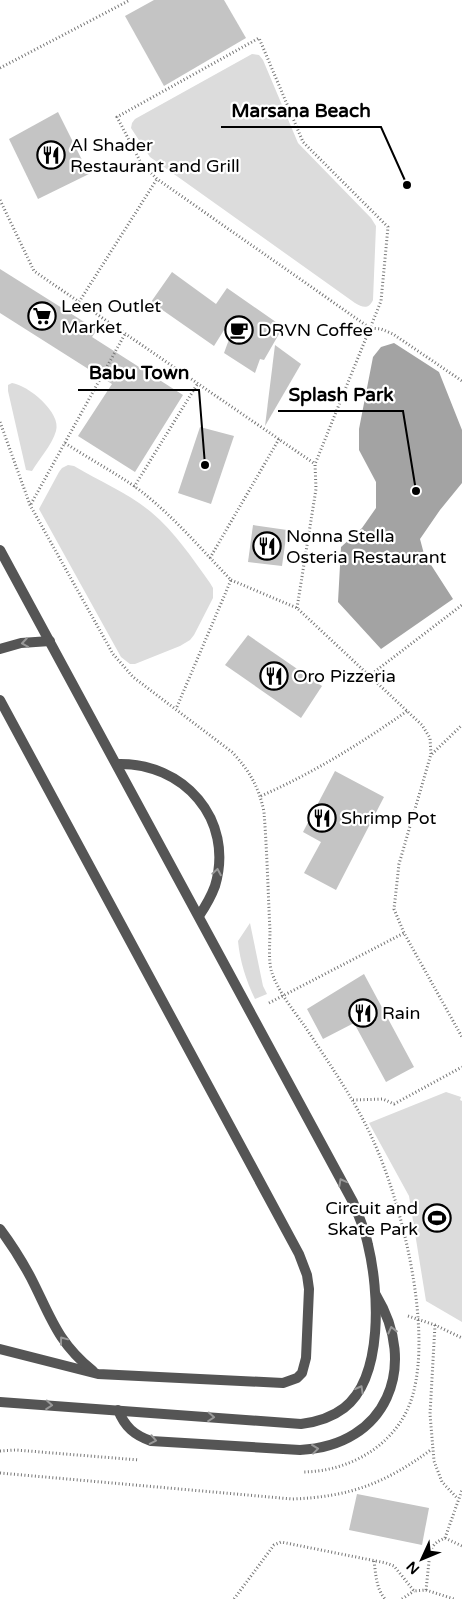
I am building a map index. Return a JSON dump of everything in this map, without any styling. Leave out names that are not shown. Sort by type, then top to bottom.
[{"type":"street","points":[[0,550],[353,1202],[368,1243],[376,1295],[372,1353],[363,1384],[355,1397],[344,1408],[331,1417],[317,1422],[301,1424],[0,1402]]},
{"type":"street","points":[[0,649],[21,643],[50,641]]},
{"type":"street","points":[[0,700],[299,1254],[307,1276],[310,1302],[305,1366],[296,1378],[290,1382],[276,1383],[98,1374],[0,1349]]},
{"type":"street","points":[[116,764],[131,763],[164,772],[181,782],[195,795],[207,811],[215,829],[219,848],[219,868],[215,886],[199,916]]},
{"type":"street","points":[[0,1229],[20,1259],[58,1334],[83,1363],[98,1374]]},
{"type":"street","points":[[118,1410],[123,1422],[130,1430],[140,1437],[151,1441],[300,1450],[316,1449],[348,1439],[362,1430],[374,1418],[390,1390],[394,1374],[396,1355],[394,1336],[384,1308],[376,1295]]},
{"type":"path","points":[[0,68],[130,0]]},
{"type":"path","points":[[297,608],[316,489],[314,464],[370,328],[381,302],[388,227],[303,142],[259,38],[117,117],[141,163],[157,179],[370,328],[381,329],[393,334],[462,381]]},
{"type":"path","points":[[79,302],[157,179]]},
{"type":"path","points":[[0,200],[34,271],[314,464]]},
{"type":"path","points":[[30,505],[125,334]]},
{"type":"path","points":[[134,487],[198,383]]},
{"type":"path","points":[[210,558],[280,439]]},
{"type":"path","points":[[65,443],[134,487],[186,532],[230,580],[297,608],[422,725],[430,738],[431,754],[399,864],[394,909],[404,933],[462,1037]]},
{"type":"path","points":[[176,709],[230,580]]},
{"type":"path","points":[[369,676],[461,606]]},
{"type":"path","points":[[261,796],[325,765],[407,712]]},
{"type":"path","points":[[431,754],[462,725]]},
{"type":"path","points":[[250,1013],[404,933]]},
{"type":"path","points":[[353,1100],[383,1100],[394,1104],[462,1067]]},
{"type":"path","points":[[384,1308],[435,1324],[462,1338]]},
{"type":"path","points":[[435,1324],[430,1414],[432,1449],[437,1472],[442,1482],[458,1499]]},
{"type":"path","points":[[0,1473],[292,1499],[318,1498],[342,1494],[375,1484],[412,1464],[432,1449]]},
{"type":"path","points":[[426,1590],[430,1552],[438,1541],[445,1538],[462,1490]]},
{"type":"path","points":[[445,1538],[462,1546]]},
{"type":"path","points":[[234,1599],[274,1544],[281,1542],[386,1563],[394,1566],[414,1591]]},
{"type":"path","points":[[374,1561],[377,1583],[384,1599]]},
{"type":"path","points":[[402,1599],[414,1591],[426,1590],[454,1599]]},
{"type":"shaded area","points":[[252,54],[259,55],[263,60],[298,143],[371,218],[376,226],[373,300],[368,306],[363,307],[355,303],[150,157],[131,128],[135,119]]},
{"type":"shaded area","points":[[394,343],[439,372],[462,430],[462,483],[420,539],[424,554],[453,599],[381,649],[338,602],[341,547],[362,528],[376,508],[376,482],[359,450],[359,429],[373,357],[381,347]]},
{"type":"shaded area","points":[[12,383],[35,394],[49,408],[56,424],[56,431],[52,441],[32,471],[26,470],[8,391],[8,385]]},
{"type":"shaded area","points":[[68,465],[74,466],[123,493],[151,512],[190,555],[210,583],[213,588],[213,598],[190,640],[135,664],[130,664],[121,657],[39,509],[59,472]]},
{"type":"shaded area","points":[[250,923],[263,986],[267,994],[255,999],[244,971],[238,941]]},
{"type":"shaded area","name":"Circuit and Skate Park","points":[[446,1092],[461,1097],[460,1100],[462,1101],[462,1322],[426,1301],[409,1196],[369,1123]]},
{"type":"building","points":[[154,0],[224,0],[246,38],[164,86],[125,16]]},
{"type":"building","points":[[58,112],[89,174],[38,199],[9,139]]},
{"type":"building","points":[[0,269],[97,330],[92,337],[183,395],[135,472],[78,436],[112,384],[0,313]]},
{"type":"building","points":[[172,272],[216,304],[227,288],[283,327],[264,360],[260,359],[255,373],[224,353],[231,334],[224,330],[214,346],[151,302]]},
{"type":"building","points":[[275,345],[301,364],[265,426]]},
{"type":"building","points":[[200,427],[234,436],[211,504],[178,493]]},
{"type":"building","points":[[253,525],[287,530],[282,566],[248,562]]},
{"type":"building","points":[[248,635],[322,686],[301,718],[225,665]]},
{"type":"building","points":[[335,771],[384,797],[336,890],[304,873],[321,842],[303,832]]},
{"type":"building","points":[[364,974],[414,1067],[386,1082],[354,1023],[323,1039],[307,1009]]},
{"type":"building","points":[[357,1494],[429,1508],[422,1545],[349,1530]]},
{"type":"place","name":"Al Shader Restaurant and Grill","points":[[51,155]]},
{"type":"place","name":"Marsana Beach","points":[[407,185]]},
{"type":"place","name":"Leen Outlet Market","points":[[42,316]]},
{"type":"place","name":"DRVN Coffee","points":[[239,330]]},
{"type":"place","name":"Babu Town","points":[[205,465]]},
{"type":"place","name":"Splash Park","points":[[416,491]]},
{"type":"place","name":"Nonna Stella Osteria Restaurant","points":[[267,546]]},
{"type":"place","name":"Oro Pizzeria","points":[[274,676]]},
{"type":"place","name":"Shrimp Pot","points":[[322,818]]},
{"type":"place","name":"Rain","points":[[363,1013]]},
{"type":"place","name":"Circuit and Skate Park","points":[[437,1218]]}]
